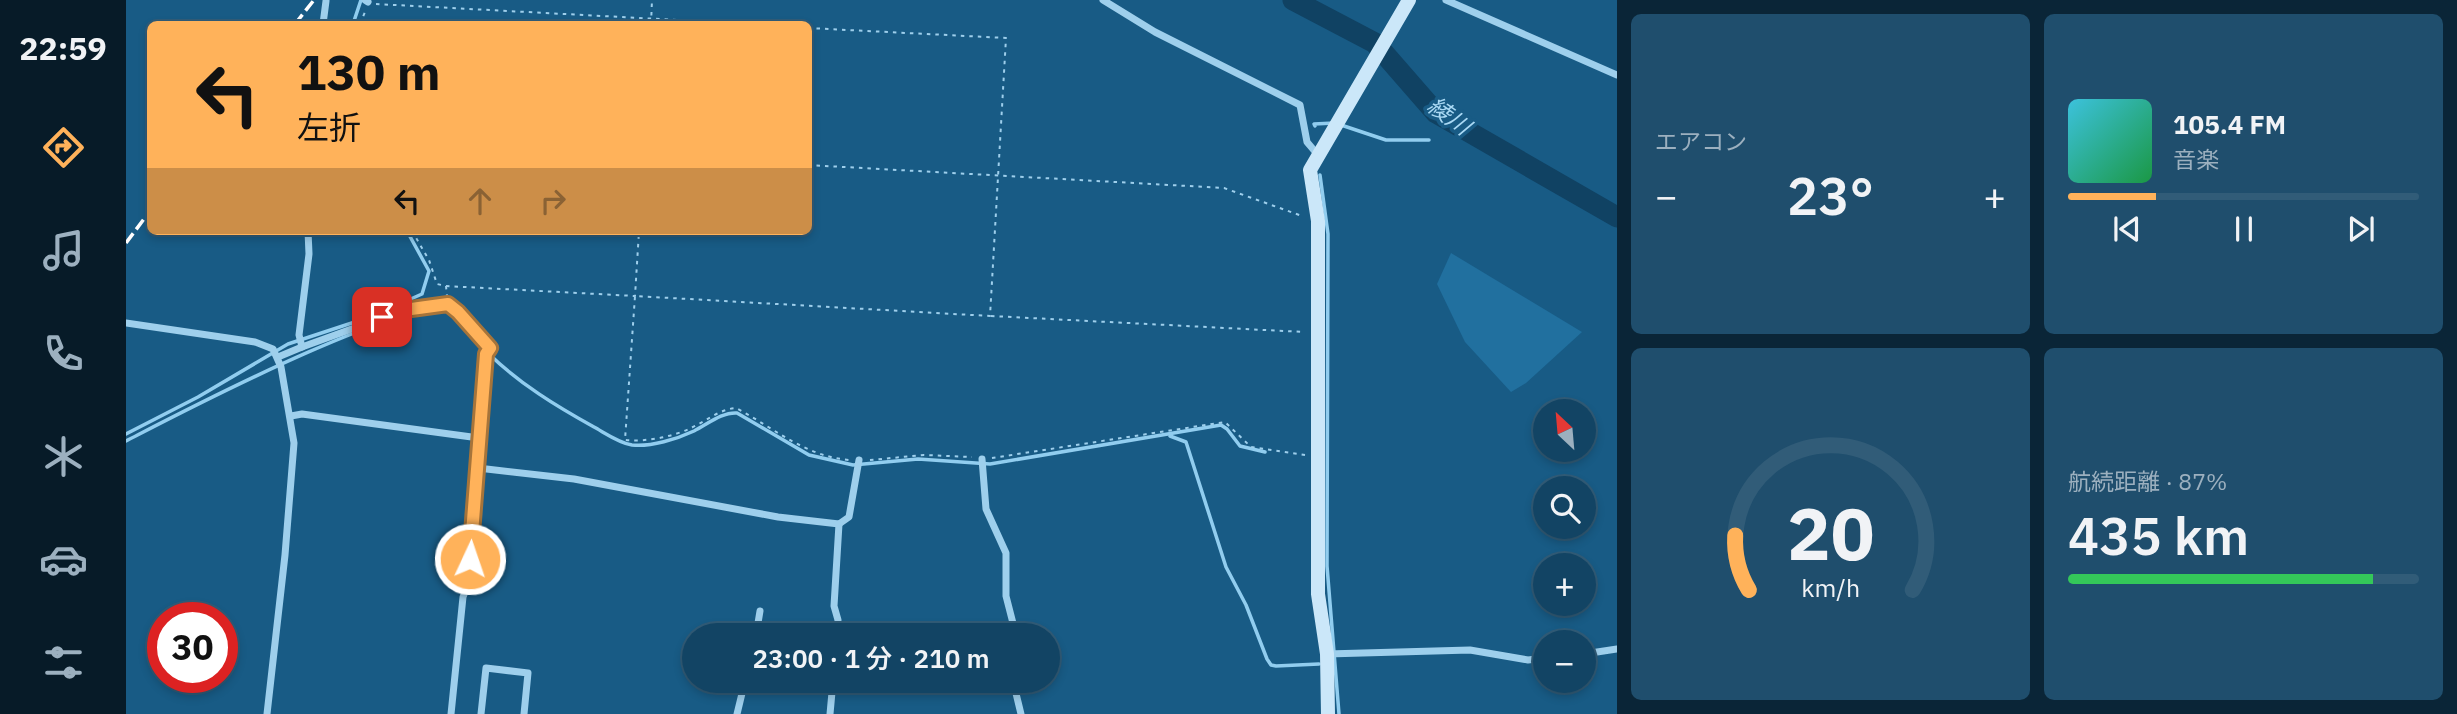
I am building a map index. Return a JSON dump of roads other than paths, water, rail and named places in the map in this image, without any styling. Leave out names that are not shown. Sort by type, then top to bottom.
[{"type":"street","points":[[323,21],[326,0]]},
{"type":"street","points":[[1103,0],[1155,32],[1300,105],[1307,142],[1321,152]]},
{"type":"street","points":[[1328,714],[1332,654],[1318,594],[1318,220],[1310,170],[1409,0]]},
{"type":"street","points":[[1446,0],[1617,75]]},
{"type":"street","points":[[300,341],[309,254],[308,235]]},
{"type":"street","points":[[278,358],[300,341],[404,310],[448,304],[490,348],[487,352],[467,587],[463,597],[451,714]]},
{"type":"street","points":[[126,323],[254,342],[278,358],[294,443],[285,555],[267,714]]},
{"type":"street","points":[[290,416],[302,414],[479,438]]},
{"type":"street","points":[[982,462],[986,509],[1006,553],[1006,596],[1013,623]]},
{"type":"street","points":[[478,468],[574,479],[778,517],[839,524],[849,517],[859,463]]},
{"type":"street","points":[[838,623],[834,606],[839,524]]},
{"type":"street","points":[[758,623],[760,611]]},
{"type":"street","points":[[1596,652],[1617,649]]},
{"type":"street","points":[[1332,654],[1470,650],[1533,659]]},
{"type":"street","points":[[481,714],[486,668],[528,673],[524,714]]},
{"type":"street","points":[[737,714],[741,693]]},
{"type":"street","points":[[830,714],[832,693]]},
{"type":"street","points":[[1016,693],[1021,714]]},
{"type":"waterway","points":[[354,21],[361,0]]},
{"type":"waterway","name":"綾川","points":[[1293,0],[1375,43],[1436,113],[1617,217]]},
{"type":"waterway","points":[[1315,126],[1314,124],[1334,123]]},
{"type":"waterway","points":[[1341,125],[1386,140],[1429,140]]},
{"type":"waterway","points":[[1320,175],[1328,234],[1327,566],[1339,714]]},
{"type":"waterway","points":[[126,434],[198,397],[288,344],[370,317],[422,294],[429,271],[409,235]]},
{"type":"waterway","points":[[126,441],[240,384],[346,336],[394,319],[431,311],[454,314],[489,354],[526,385],[607,435],[632,445],[655,444],[672,439],[694,431],[720,416],[737,413],[809,455],[853,465],[918,459],[990,464],[1221,425],[1240,446],[1265,452]]},
{"type":"waterway","points":[[1170,436],[1186,442],[1226,567],[1246,605],[1267,659],[1271,665],[1276,666],[1319,664]]},
{"type":"railway","points":[[297,21],[314,0]]},
{"type":"railway","points":[[126,243],[147,215]]}]
